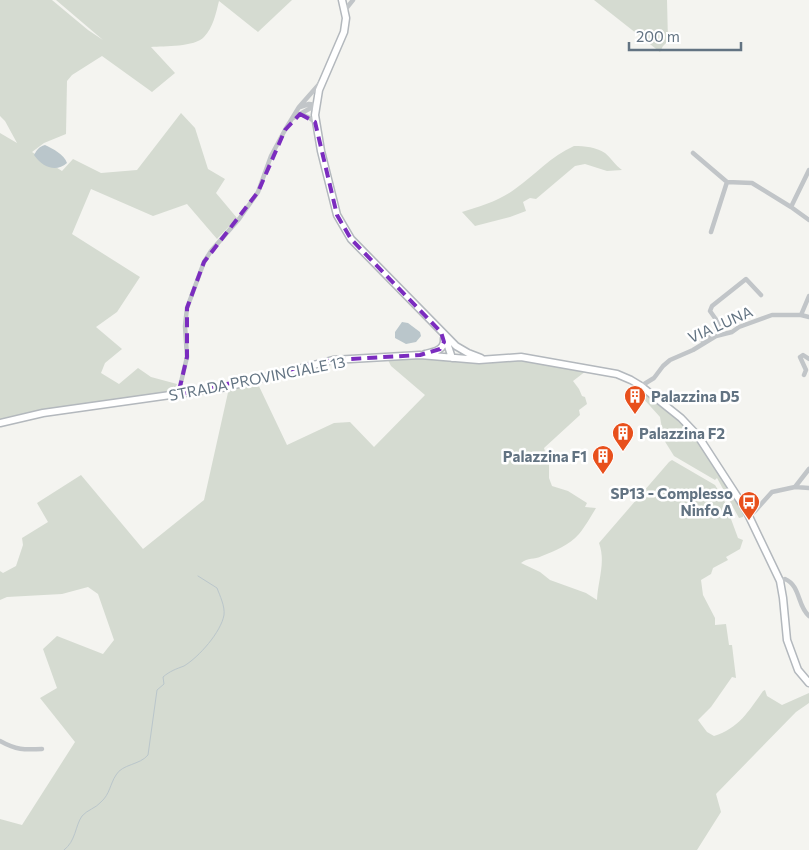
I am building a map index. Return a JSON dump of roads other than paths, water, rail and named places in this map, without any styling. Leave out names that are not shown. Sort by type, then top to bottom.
[{"type":"main road","points":[[342,0],[345,10],[345,26],[342,38],[323,80],[316,105],[315,122],[338,215],[351,239],[456,346],[468,353],[488,360]]},
{"type":"main road","points":[[428,317],[448,343],[452,358]]},
{"type":"main road","points":[[420,355],[440,349],[444,342],[443,335]]},
{"type":"main road","points":[[452,358],[456,346]]},
{"type":"main road","name":"STRADA PROVINCIALE 13","points":[[0,423],[43,413],[178,395],[227,386],[333,360],[420,355],[488,360],[516,357],[617,374],[641,386],[681,418],[698,436],[749,516],[780,581],[784,598],[787,640],[798,670],[809,682]]},
{"type":"street","points":[[345,10],[354,0]]},
{"type":"street","points":[[178,395],[187,357],[185,318],[194,284],[207,257],[239,219],[258,192],[271,156],[299,107],[323,80]]},
{"type":"street","points":[[299,107],[309,104],[316,105]]},
{"type":"street","points":[[292,119],[316,105]]},
{"type":"street","points":[[300,114],[315,122]]},
{"type":"street","points":[[693,152],[727,182],[752,184],[791,206],[809,220]]},
{"type":"street","points":[[791,206],[809,170]]},
{"type":"street","points":[[711,232],[727,182]]},
{"type":"street","points":[[700,345],[710,335],[722,328],[710,311],[712,306],[746,280],[761,295]]},
{"type":"street","points":[[801,315],[809,296]]},
{"type":"street","name":"VIA LUNA","points":[[641,386],[654,378],[670,360],[693,350],[716,336],[732,332],[747,324],[772,316],[801,315],[809,317]]},
{"type":"street","points":[[804,375],[806,370],[800,357],[803,355],[809,359]]},
{"type":"street","points":[[795,487],[809,469]]},
{"type":"street","points":[[749,516],[755,512],[772,492],[795,487],[809,488]]},
{"type":"street","points":[[780,581],[785,579],[791,582],[797,591],[803,608],[809,616]]},
{"type":"street","points":[[0,741],[11,748],[20,750],[42,749]]},
{"type":"waterway","points":[[64,850],[71,842],[82,816],[104,799],[119,771],[148,755],[157,690],[164,684],[163,677],[196,657],[219,629],[224,615],[220,594],[217,588],[198,576]]},
{"type":"place","name":"Palazzina D5","points":[[635,415]]},
{"type":"place","name":"Palazzina F2","points":[[623,452]]},
{"type":"place","name":"Palazzina F1","points":[[603,475]]},
{"type":"place","name":"SP13 - Complesso Ninfo A","points":[[749,521]]}]
